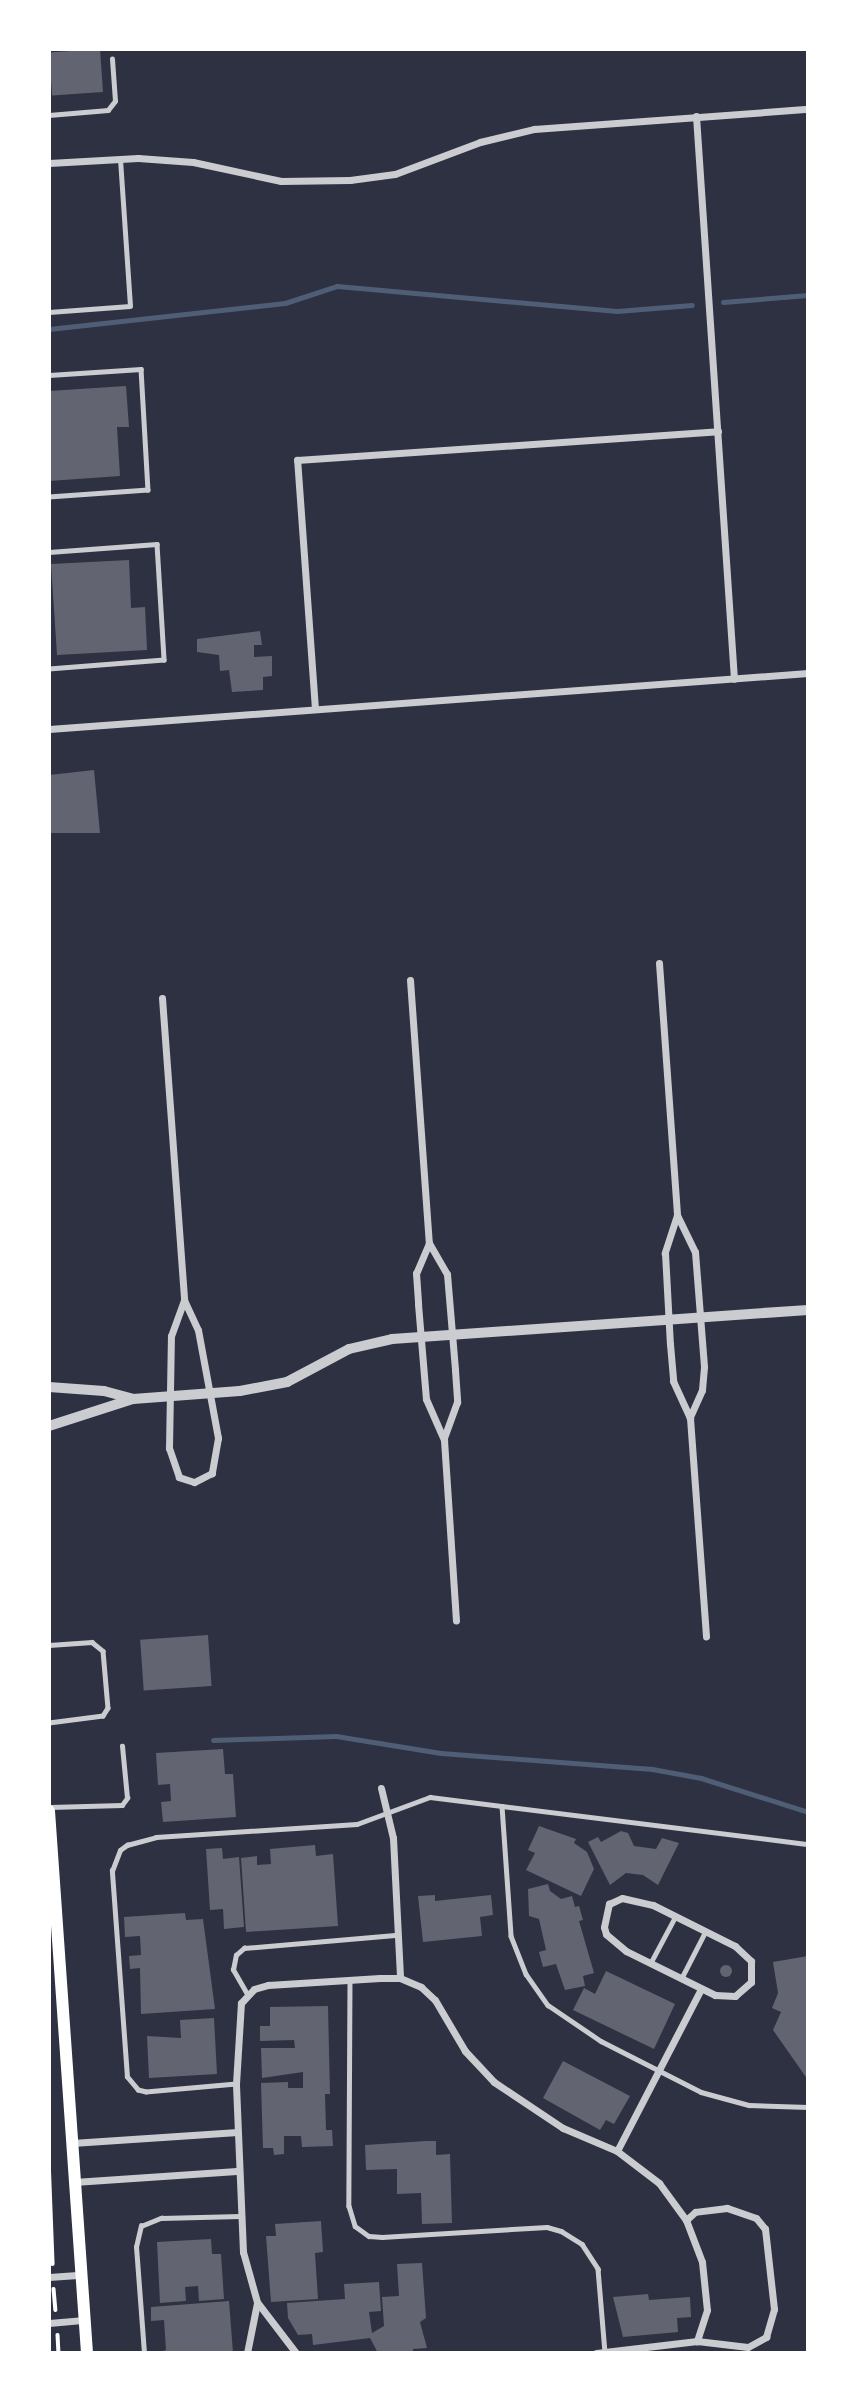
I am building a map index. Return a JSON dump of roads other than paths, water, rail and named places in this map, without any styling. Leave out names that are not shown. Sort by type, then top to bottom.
[{"type":"main road","points":[[49,1809],[87,2353]]},
{"type":"street","points":[[49,163],[120,159],[193,162],[281,181],[339,181],[395,174],[480,142],[534,129],[808,108]]},
{"type":"street","points":[[696,116],[734,679]]},
{"type":"street","points":[[315,709],[297,460],[718,431]]},
{"type":"street","points":[[49,729],[808,673]]},
{"type":"street","points":[[659,962],[677,1215],[665,1253],[668,1321],[673,1381],[690,1418],[706,1636]]},
{"type":"street","points":[[410,980],[429,1243],[447,1274],[457,1402],[444,1440]]},
{"type":"street","points":[[162,998],[184,1300],[198,1330],[218,1452],[212,1473],[194,1482],[179,1477],[170,1460],[171,1336],[184,1300]]},
{"type":"street","points":[[677,1215],[695,1252],[704,1380],[690,1418]]},
{"type":"street","points":[[429,1243],[416,1273],[426,1399],[444,1440],[456,1621]]},
{"type":"street","points":[[49,1426],[133,1399],[208,1393],[287,1382],[349,1349],[421,1338],[808,1310]]},
{"type":"street","points":[[49,1387],[104,1391],[133,1399]]},
{"type":"street","points":[[382,1788],[388,1813],[400,1978]]},
{"type":"street","points":[[633,1898],[705,1931],[747,1955],[754,1973],[744,1991],[736,1996],[715,1995],[651,1962],[606,1934],[603,1919],[609,1904],[633,1898]]},
{"type":"street","points":[[296,2353],[257,2302],[243,2252],[237,2171],[238,2017],[247,1994],[268,1985],[400,1978],[421,1987],[435,2000],[465,2051],[494,2082],[563,2127],[617,2151],[659,2183],[686,2220],[708,2290],[696,2341]]},
{"type":"street","points":[[617,2151],[701,1989]]},
{"type":"street","points":[[72,2143],[238,2132]]},
{"type":"street","points":[[74,2182],[237,2171]]},
{"type":"street","points":[[596,2353],[696,2341],[749,2350],[766,2337],[772,2320],[765,2229],[756,2218],[727,2208],[695,2212],[686,2220]]},
{"type":"street","points":[[51,2277],[81,2275]]},
{"type":"street","points":[[247,2353],[257,2302]]},
{"type":"street","points":[[53,2323],[85,2320]]},
{"type":"lane","points":[[49,114],[108,110],[115,101],[112,59]]},
{"type":"lane","points":[[49,312],[130,306],[120,159]]},
{"type":"lane","points":[[49,375],[141,369],[148,490],[49,497]]},
{"type":"lane","points":[[49,552],[157,544],[164,660],[49,669]]},
{"type":"lane","points":[[49,1645],[92,1642],[103,1651],[108,1708],[103,1716],[49,1723]]},
{"type":"lane","points":[[49,1809],[122,1805],[127,1798],[122,1746]]},
{"type":"lane","points":[[236,2084],[146,2092],[130,2084],[112,1871],[120,1850],[156,1837],[357,1824],[430,1797],[808,1844]]},
{"type":"lane","points":[[502,1806],[508,1922],[536,1992],[562,2017],[659,2072],[701,2092],[749,2105],[808,2107]]},
{"type":"lane","points":[[651,1962],[675,1916]]},
{"type":"lane","points":[[682,1977],[705,1931]]},
{"type":"lane","points":[[247,1994],[233,1970],[236,1955],[244,1948],[397,1935]]},
{"type":"lane","points":[[351,1981],[349,2206],[355,2226],[369,2236],[382,2237],[547,2227],[561,2231],[582,2245],[597,2269],[605,2353]]},
{"type":"lane","points":[[144,2353],[136,2247],[141,2226],[162,2218],[240,2216]]},
{"type":"waterway","points":[[49,329],[285,303],[337,286],[617,311],[692,305]]},
{"type":"waterway","points":[[723,302],[808,295]]},
{"type":"waterway","points":[[213,1740],[336,1736],[441,1753],[652,1769],[701,1778],[808,1812]]}]
